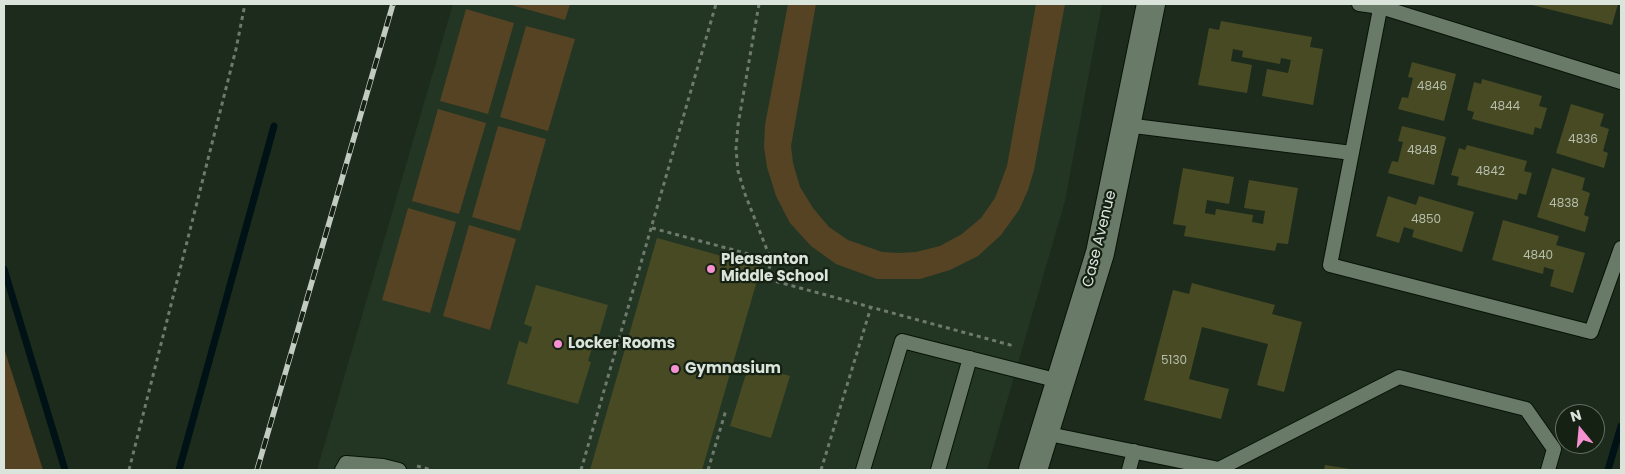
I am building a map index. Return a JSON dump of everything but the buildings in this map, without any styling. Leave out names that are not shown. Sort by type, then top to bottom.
[{"type":"street","name":"Case Avenue","points":[[1033,470],[1100,253],[1151,4]]},
{"type":"lane","points":[[1359,4],[1381,5],[1621,82]]},
{"type":"lane","points":[[1381,5],[1330,265],[1591,332],[1621,248]]},
{"type":"lane","points":[[1126,125],[1352,153]]},
{"type":"lane","points":[[863,470],[902,341],[1060,381]]},
{"type":"lane","points":[[938,470],[970,358]]},
{"type":"lane","points":[[1044,433],[1219,469],[1399,376],[1526,409],[1554,448],[1548,470]]},
{"type":"lane","points":[[1129,470],[1134,451]]},
{"type":"lane","points":[[342,470],[346,463],[406,467]]},
{"type":"path","points":[[128,470],[236,49],[245,4]]},
{"type":"path","points":[[581,470],[716,4]]},
{"type":"path","points":[[759,4],[738,124],[736,149],[738,171],[745,194],[771,260],[767,279],[1014,346]]},
{"type":"path","points":[[652,228],[771,260]]},
{"type":"path","points":[[821,470],[871,307]]},
{"type":"path","points":[[708,470],[726,410]]},
{"type":"path","points":[[406,467],[432,470]]},
{"type":"shaded area","name":"Pleasanton Middle School","points":[[453,4],[1102,4],[1065,201],[987,470],[317,470]]},
{"type":"shaded area","points":[[508,4],[570,4],[565,20]]},
{"type":"shaded area","points":[[788,4],[816,4],[791,146],[793,163],[800,187],[813,208],[829,227],[848,240],[882,252],[899,253],[916,252],[940,246],[962,234],[981,218],[995,198],[1007,166],[1036,4],[1065,4],[1034,170],[1028,190],[1019,210],[1001,235],[978,256],[950,270],[920,279],[877,279],[836,264],[811,246],[790,223],[776,196],[767,167],[764,147],[765,125]]},
{"type":"shaded area","points":[[466,9],[514,23],[488,114],[440,101]]},
{"type":"shaded area","points":[[526,26],[575,39],[548,131],[500,117]]},
{"type":"shaded area","points":[[438,109],[486,123],[459,214],[412,201]]},
{"type":"shaded area","points":[[498,126],[546,139],[520,231],[472,217]]},
{"type":"shaded area","points":[[408,208],[456,222],[430,313],[382,300]]},
{"type":"shaded area","points":[[469,225],[516,239],[490,330],[443,316]]},
{"type":"shaded area","points":[[4,348],[43,470],[4,470]]},
{"type":"waterway","points":[[179,470],[274,126]]},
{"type":"waterway","points":[[4,269],[65,470]]},
{"type":"waterway","points":[[1608,470],[1621,426]]},
{"type":"railway","points":[[257,470],[393,4]]},
{"type":"place","name":"Pleasanton Middle School","points":[[711,269]]},
{"type":"place","name":"Locker Rooms","points":[[558,344]]},
{"type":"place","name":"Gymnasium","points":[[675,369]]}]
